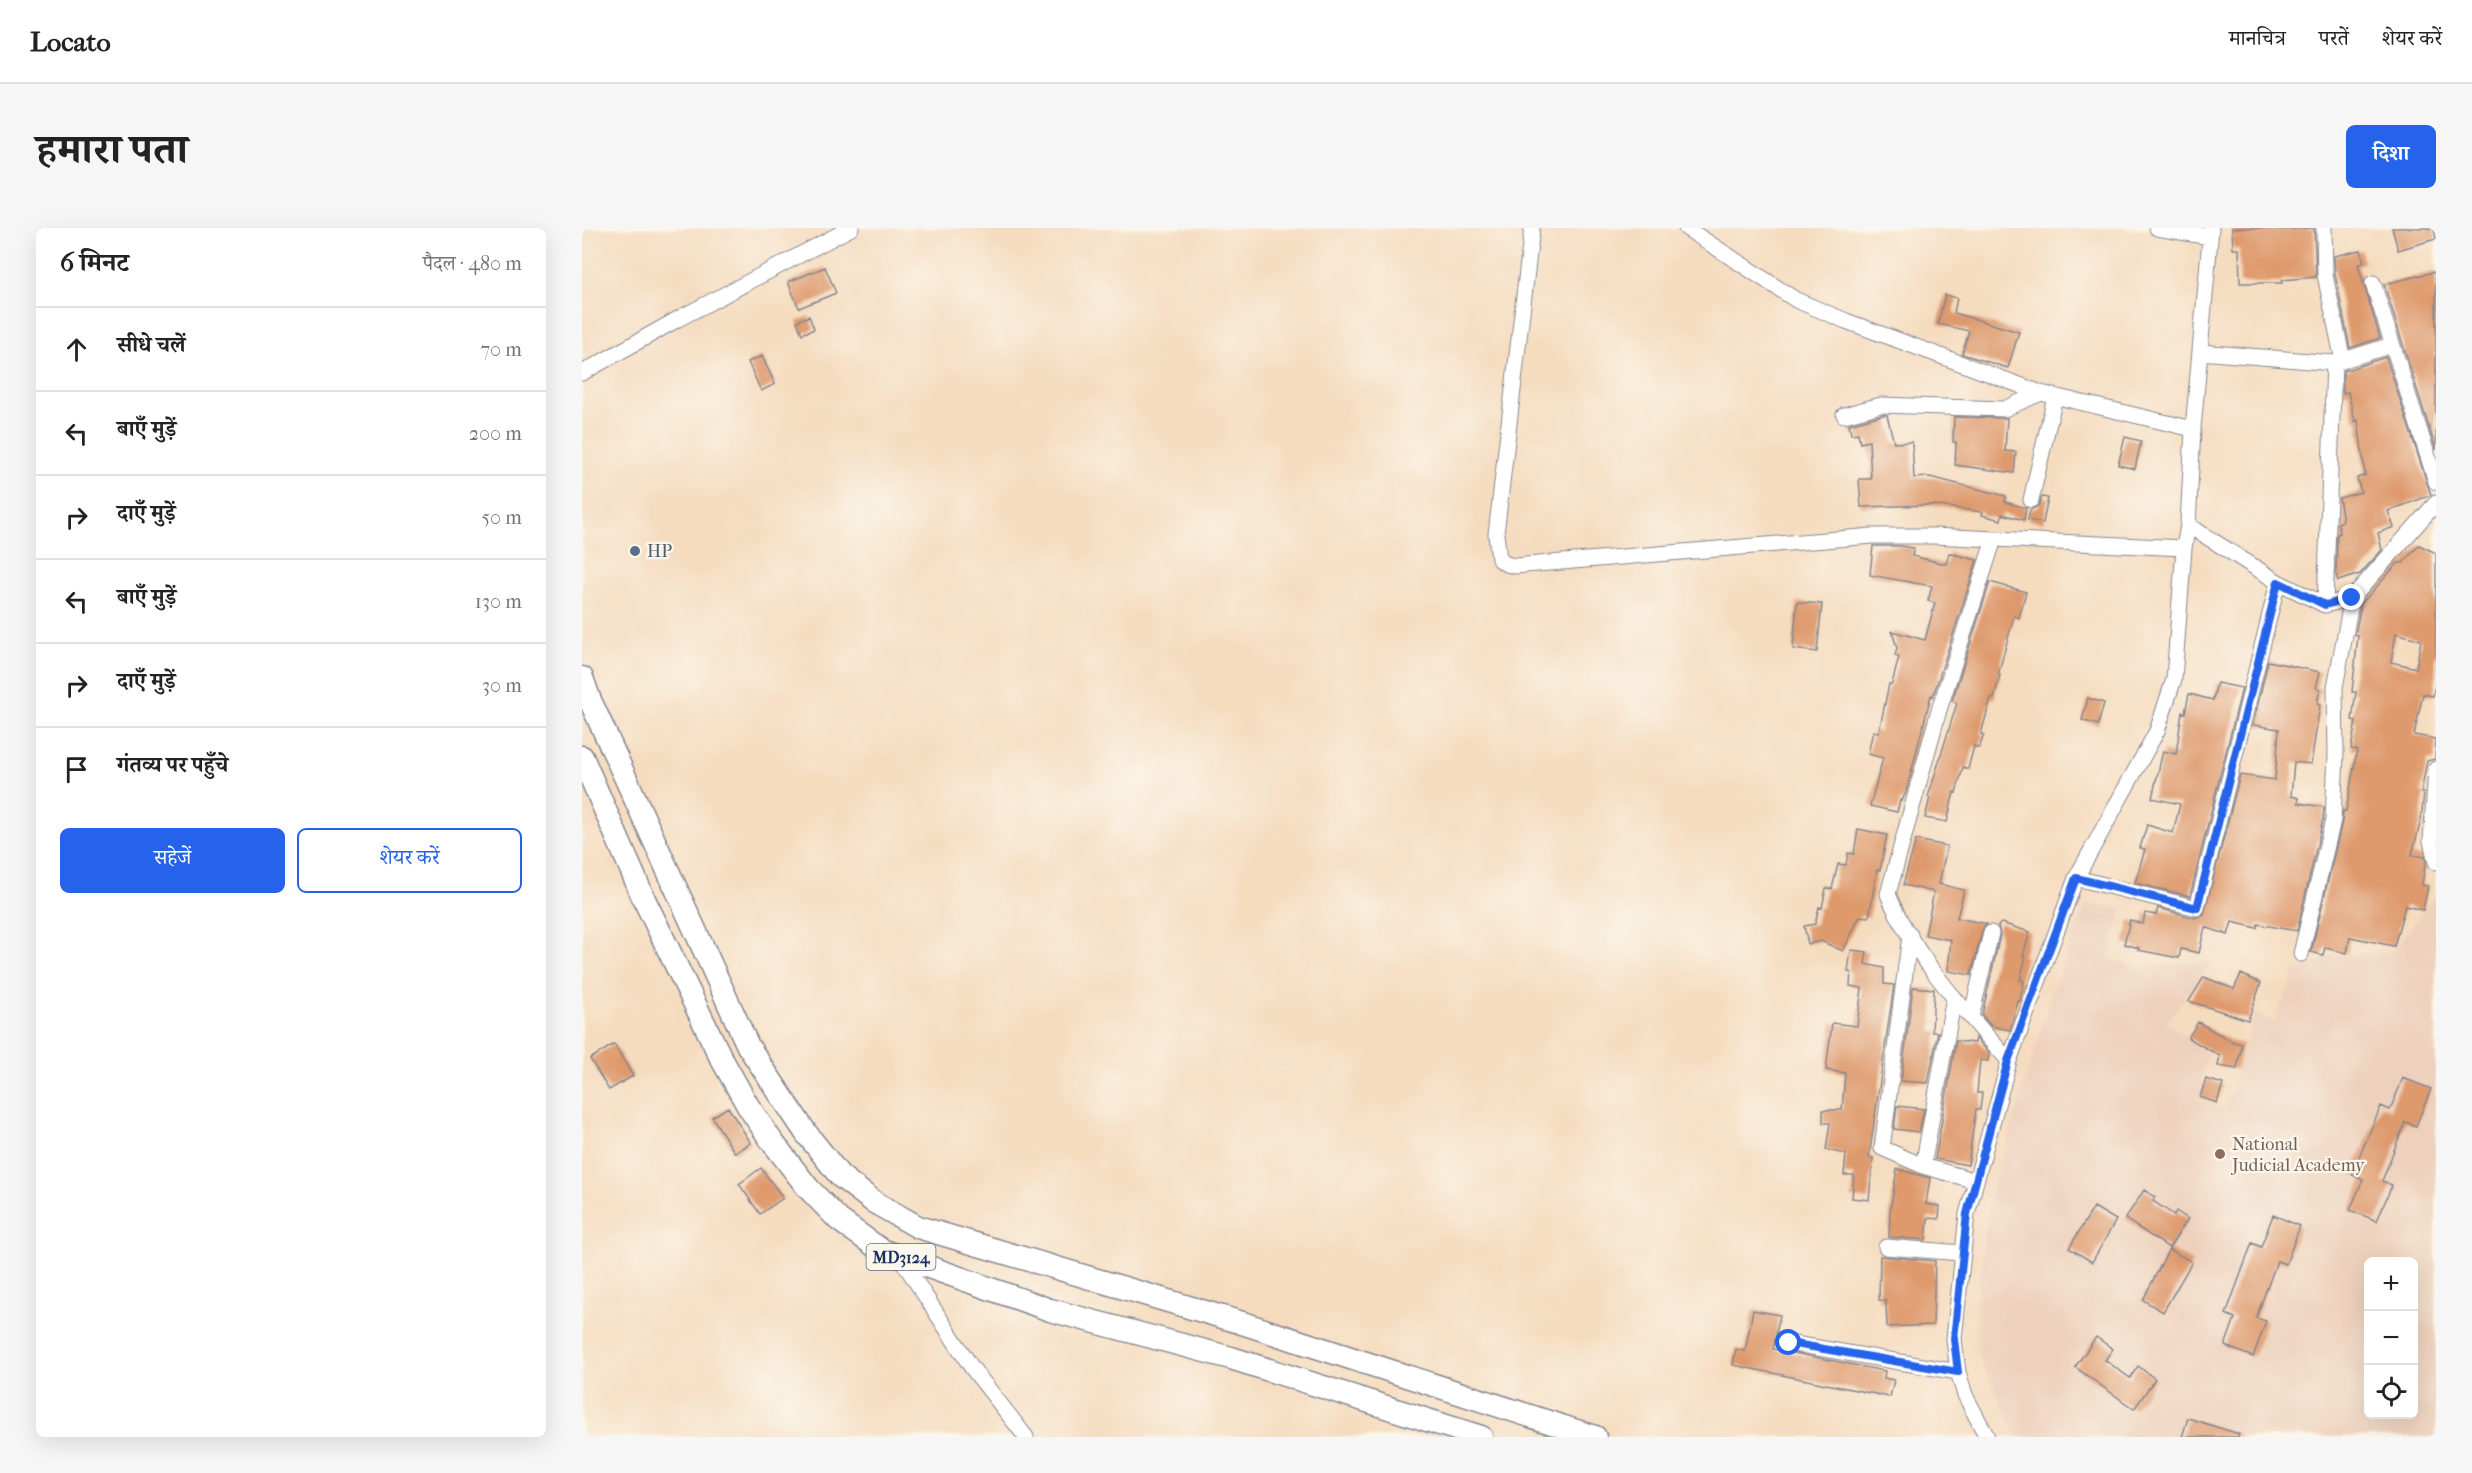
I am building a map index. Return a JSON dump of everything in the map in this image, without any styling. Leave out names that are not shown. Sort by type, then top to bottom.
[{"type":"main road","name":"MD3124","points":[[582,678],[594,709],[748,1046],[806,1133],[840,1176],[874,1202],[918,1227],[1239,1322],[1595,1437]]},
{"type":"main road","name":"MD3124","points":[[582,757],[644,899],[720,1056],[748,1106],[808,1188],[839,1220],[881,1250],[1050,1310],[1231,1358],[1480,1437]]},
{"type":"street","points":[[582,373],[678,319],[851,228]]},
{"type":"street","points":[[1532,228],[1496,534],[1500,559],[1506,564],[1515,566],[1873,536],[1933,536],[2184,548]]},
{"type":"street","points":[[1686,228],[1796,300],[1846,321],[2048,395],[2193,429]]},
{"type":"street","points":[[1987,1437],[1965,1395],[1958,1372],[1954,1339],[1967,1214],[2008,1061],[2076,878],[2157,731],[2174,679],[2210,233],[2157,228]]},
{"type":"street","points":[[2324,228],[2325,275],[2339,362],[2325,605]]},
{"type":"street","points":[[2373,283],[2436,482]]},
{"type":"street","points":[[2200,352],[2339,362],[2392,345]]},
{"type":"street","points":[[1844,415],[1881,405],[2004,409],[2048,395]]},
{"type":"street","points":[[2031,500],[2048,395]]},
{"type":"street","points":[[2301,954],[2333,820],[2336,754],[2335,687],[2352,598],[2436,503]]},
{"type":"street","points":[[2188,525],[2278,582],[2325,605],[2352,598]]},
{"type":"street","points":[[1994,540],[1939,710],[1888,894],[1897,917],[1954,998],[2008,1061]]},
{"type":"street","points":[[2076,878],[2197,908],[2278,582]]},
{"type":"street","points":[[2436,769],[2431,841],[2436,862]]},
{"type":"street","points":[[1971,1017],[1991,933]]},
{"type":"street","points":[[1910,936],[1882,1148],[1923,1166],[1976,1180]]},
{"type":"street","points":[[1923,1166],[1954,998]]},
{"type":"street","points":[[1887,1247],[1962,1253]]},
{"type":"street","points":[[900,1257],[972,1368],[1026,1437]]},
{"type":"street","points":[[1789,1343],[1958,1372]]},
{"type":"shaded area","name":"National Judicial Academy","points":[[2434,897],[2436,898],[2436,1437],[2018,1437],[1979,1358],[1976,1306],[1990,1198],[2052,993],[2086,904],[2122,908],[2109,959],[2140,967],[2213,961],[2166,1023],[2208,1052],[2198,1099],[2226,1109],[2254,1014],[2275,1021],[2294,973],[2332,956],[2392,952]]},
{"type":"building","points":[[2232,228],[2277,228],[2277,230],[2314,228],[2316,277],[2282,280],[2282,283],[2240,283],[2239,249],[2233,249]]},
{"type":"building","points":[[2392,228],[2434,228],[2436,239],[2398,250]]},
{"type":"building","points":[[2361,250],[2364,263],[2358,265],[2380,338],[2350,348],[2335,274],[2334,256]]},
{"type":"building","points":[[825,267],[836,293],[799,308],[788,282]]},
{"type":"building","points":[[2434,272],[2436,281],[2436,450],[2384,284]]},
{"type":"building","points":[[1945,295],[1957,298],[1954,313],[2019,332],[2008,368],[1962,354],[1969,331],[1938,324]]},
{"type":"building","points":[[809,316],[814,329],[802,334],[797,321]]},
{"type":"building","points":[[762,356],[775,384],[761,391],[748,362]]},
{"type":"building","points":[[2386,357],[2431,495],[2388,511],[2394,527],[2378,533],[2382,550],[2360,574],[2338,581],[2336,574],[2337,534],[2340,533],[2338,523],[2343,521],[2339,498],[2361,492],[2357,478],[2365,475],[2358,420],[2355,421],[2348,392],[2343,393],[2343,371]]},
{"type":"building","points":[[1887,415],[1894,443],[1912,442],[1914,478],[1930,477],[2006,496],[2005,502],[2026,508],[2024,520],[2002,514],[2001,520],[1982,515],[1983,512],[1933,505],[1861,507],[1859,479],[1871,479],[1869,441],[1860,443],[1858,433],[1851,434],[1849,424]]},
{"type":"building","points":[[1954,417],[2007,418],[2005,451],[2016,452],[2014,473],[1955,465]]},
{"type":"building","points":[[2125,437],[2141,441],[2135,469],[2118,465]]},
{"type":"building","points":[[2042,497],[2048,498],[2043,523],[2028,520],[2030,510],[2038,506]]},
{"type":"building","points":[[2419,545],[2436,553],[2436,680],[2433,696],[2423,694],[2414,735],[2436,739],[2435,759],[2427,761],[2421,793],[2424,793],[2421,820],[2412,855],[2425,857],[2422,885],[2428,886],[2423,910],[2405,906],[2394,946],[2350,937],[2347,953],[2325,948],[2323,955],[2311,952],[2343,811],[2346,811],[2357,750],[2351,749],[2356,721],[2352,720],[2356,692],[2352,692],[2358,636],[2355,635],[2361,604],[2398,563],[2403,563]],"holes":[[[2396,633],[2421,640],[2416,668],[2391,662]]]},
{"type":"building","points":[[1873,546],[1914,548],[1912,556],[1946,564],[1949,553],[1977,560],[1933,696],[1931,695],[1906,792],[1902,801],[1900,800],[1897,812],[1870,806],[1883,758],[1868,754],[1873,731],[1879,732],[1889,684],[1892,684],[1899,657],[1895,656],[1897,648],[1892,631],[1925,640],[1935,603],[1928,601],[1932,586],[1870,575]]},
{"type":"building","points":[[1990,582],[2026,592],[2019,618],[2014,616],[1994,699],[1991,698],[1981,734],[1984,735],[1979,748],[1974,746],[1968,769],[1963,767],[1947,822],[1925,818],[1930,798],[1928,797],[1957,703],[1952,701]]},
{"type":"building","points":[[1797,602],[1822,604],[1817,652],[1793,649]]},
{"type":"building","points":[[2268,661],[2320,672],[2316,688],[2320,689],[2317,704],[2320,705],[2311,764],[2294,762],[2291,796],[2299,798],[2298,803],[2324,807],[2297,931],[2258,924],[2257,928],[2232,922],[2228,935],[2205,927],[2199,953],[2181,949],[2179,958],[2138,950],[2139,948],[2124,944],[2130,920],[2143,924],[2145,913],[2156,915],[2158,908],[2195,918],[2204,914],[2240,775],[2275,780],[2279,729],[2253,725]]},
{"type":"building","points":[[2217,683],[2242,688],[2190,896],[2135,883],[2145,849],[2140,848],[2147,825],[2173,833],[2180,804],[2152,798],[2163,751],[2176,754],[2182,712],[2185,713],[2189,694],[2213,700]]},
{"type":"building","points":[[2088,698],[2104,703],[2098,725],[2082,720]]},
{"type":"building","points":[[1858,829],[1887,835],[1880,870],[1877,870],[1869,917],[1860,916],[1843,951],[1821,941],[1808,944],[1804,926],[1815,924],[1819,907],[1822,908],[1826,888],[1832,889],[1838,864],[1846,865],[1848,853],[1854,854]]},
{"type":"building","points":[[1916,840],[1947,846],[1939,884],[1964,890],[1957,918],[1987,924],[1982,931],[1971,975],[1948,971],[1951,940],[1925,935],[1934,892],[1903,885]]},
{"type":"building","points":[[2001,923],[2030,932],[2023,956],[2026,957],[2020,980],[2024,981],[2020,1001],[2018,1001],[2010,1030],[1991,1026],[1982,1015],[2000,935],[1998,926]]},
{"type":"building","points":[[1851,950],[1867,952],[1865,964],[1884,968],[1884,984],[1894,985],[1869,1157],[1873,1158],[1869,1200],[1852,1198],[1854,1175],[1844,1175],[1846,1154],[1826,1150],[1830,1123],[1823,1123],[1823,1110],[1842,1110],[1845,1073],[1826,1070],[1832,1023],[1857,1026],[1862,988],[1850,986],[1851,972],[1848,972]]},
{"type":"building","points":[[2241,974],[2261,983],[2248,1020],[2189,1001],[2204,977],[2234,989]]},
{"type":"building","points":[[1913,987],[1934,989],[1932,1032],[1938,1032],[1928,1083],[1901,1081]]},
{"type":"building","points":[[2198,1022],[2233,1042],[2242,1044],[2237,1069],[2218,1066],[2220,1056],[2188,1038]]},
{"type":"building","points":[[1976,1038],[1989,1053],[1988,1061],[1980,1060],[1977,1093],[1982,1093],[1980,1110],[1976,1109],[1968,1165],[1935,1159],[1956,1041],[1975,1043]]},
{"type":"building","points":[[614,1044],[633,1076],[609,1090],[590,1059]]},
{"type":"building","points":[[2403,1078],[2431,1089],[2416,1126],[2405,1122],[2382,1181],[2392,1185],[2377,1221],[2350,1210],[2363,1179],[2352,1174],[2381,1106],[2390,1110]]},
{"type":"building","points":[[2206,1079],[2223,1084],[2217,1103],[2200,1097]]},
{"type":"building","points":[[1897,1106],[1924,1109],[1919,1132],[1894,1129]]},
{"type":"building","points":[[728,1107],[751,1143],[735,1153],[712,1117]]},
{"type":"building","points":[[761,1168],[783,1198],[760,1214],[739,1184]]},
{"type":"building","points":[[1897,1169],[1930,1178],[1926,1204],[1940,1206],[1939,1219],[1928,1218],[1926,1240],[1889,1237],[1890,1212]]},
{"type":"building","points":[[2144,1190],[2155,1197],[2153,1201],[2174,1215],[2176,1211],[2188,1219],[2169,1248],[2125,1219]]},
{"type":"building","points":[[2094,1207],[2116,1220],[2092,1262],[2069,1248]]},
{"type":"building","points":[[2273,1215],[2300,1226],[2286,1264],[2277,1261],[2256,1318],[2266,1321],[2253,1357],[2225,1346],[2235,1318],[2226,1314],[2252,1243],[2261,1247]]},
{"type":"building","points":[[2169,1249],[2192,1262],[2163,1312],[2143,1300]]},
{"type":"building","points":[[1880,1256],[1935,1261],[1933,1325],[1887,1327],[1886,1301],[1879,1300]]},
{"type":"building","points":[[1753,1310],[1780,1315],[1773,1349],[1885,1371],[1884,1378],[1894,1380],[1890,1397],[1733,1365],[1736,1349],[1745,1351]]},
{"type":"building","points":[[2096,1337],[2113,1349],[2105,1360],[2130,1378],[2138,1366],[2155,1379],[2134,1409],[2075,1367]]},
{"type":"building","points":[[2188,1418],[2239,1434],[2238,1437],[2182,1437]]},
{"type":"place","name":"HP","points":[[635,551]]},
{"type":"place","name":"National Judicial Academy","points":[[2220,1154]]},
{"type":"route","points":[[1789,1343],[1958,1372],[1954,1339],[1967,1214],[2008,1061],[2076,878],[2197,908],[2278,582],[2325,605],[2352,598]]}]
